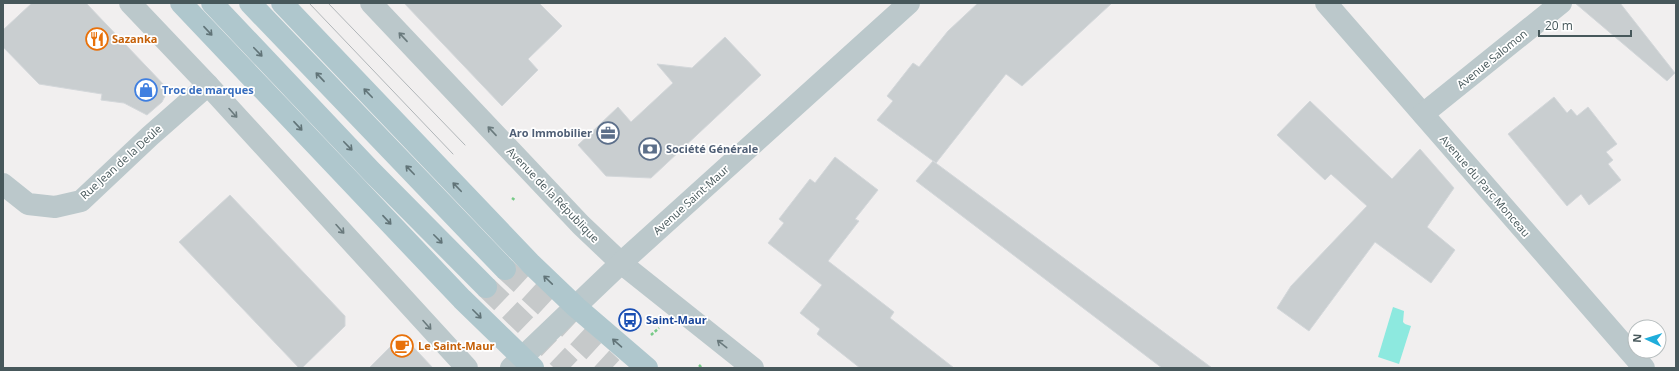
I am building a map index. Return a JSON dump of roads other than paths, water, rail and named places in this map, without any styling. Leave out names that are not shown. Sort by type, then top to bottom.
[{"type":"main road","points":[[181,3],[462,298],[522,365]]},
{"type":"main road","points":[[212,3],[367,166],[486,287]]},
{"type":"main road","points":[[250,3],[506,269]]},
{"type":"main road","points":[[282,3],[521,254],[576,307],[647,368]]},
{"type":"street","points":[[130,3],[208,85],[468,368]]},
{"type":"street","name":"Avenue de la République","points":[[371,3],[561,205],[621,263],[753,368]]},
{"type":"street","name":"Avenue Saint-Maur","points":[[522,365],[576,307],[621,263],[909,3]]},
{"type":"street","name":"Avenue du Parc Monceau","points":[[1326,3],[1644,368]]},
{"type":"street","name":"Avenue Salomon","points":[[1423,114],[1561,3]]},
{"type":"street","name":"Rue Jean de la Deûle","points":[[3,184],[28,204],[55,207],[80,201],[208,85]]},
{"type":"water","points":[[1393,307],[1404,311],[1403,322],[1411,326],[1399,364],[1378,357]]},
{"type":"tunnel","points":[[505,269],[612,368]]},
{"type":"tunnel","points":[[486,287],[570,368]]},
{"type":"tram line","points":[[309,3],[453,154]]},
{"type":"tram line","points":[[328,3],[465,145]]},
{"type":"place","name":"Sazanka","points":[[97,39]]},
{"type":"place","name":"Troc de marques","points":[[146,90]]},
{"type":"place","name":"Aro Immobilier","points":[[608,133]]},
{"type":"place","name":"Société Générale","points":[[650,149]]},
{"type":"place","name":"Saint-Maur","points":[[630,320]]},
{"type":"place","name":"Le Saint-Maur","points":[[402,346]]}]
